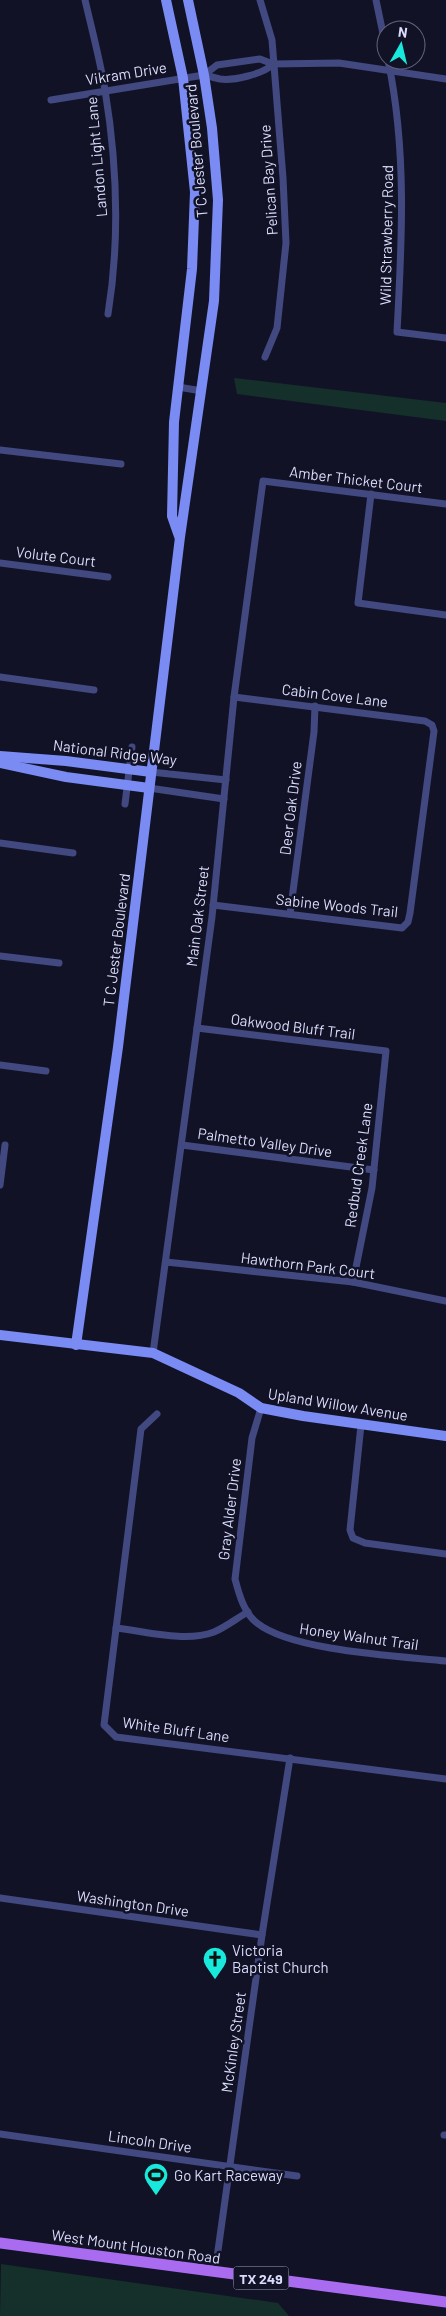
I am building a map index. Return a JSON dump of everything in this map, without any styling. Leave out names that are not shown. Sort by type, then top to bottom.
[{"type":"main road","name":"West Mount Houston Road","points":[[0,2243],[446,2302]]},
{"type":"street","name":"Landon Light Lane","points":[[85,0],[105,90],[116,196],[115,243],[108,314]]},
{"type":"street","name":"T C Jester Boulevard","points":[[166,0],[184,78],[195,192],[192,269],[174,422],[172,516],[180,537]]},
{"type":"street","name":"T C Jester Boulevard","points":[[76,1345],[118,1047],[180,537],[214,301],[218,200],[212,128],[204,75],[188,0]]},
{"type":"street","name":"Pelican Bay Drive","points":[[260,0],[269,27],[273,64],[284,178],[286,243],[277,328],[265,357]]},
{"type":"street","points":[[376,0],[380,20]]},
{"type":"street","name":"Vikram Drive","points":[[204,75],[217,65],[260,59],[273,64],[339,63],[446,79]]},
{"type":"street","name":"Vikram Drive","points":[[51,100],[204,75],[221,79],[229,78],[262,72],[273,64]]},
{"type":"street","name":"Wild Strawberry Road","points":[[391,72],[403,172],[402,239],[397,332],[446,338]]},
{"type":"street","points":[[178,387],[202,391]]},
{"type":"street","points":[[0,450],[121,464]]},
{"type":"street","name":"Amber Thicket Court","points":[[263,481],[446,504]]},
{"type":"street","name":"Main Oak Street","points":[[153,1353],[213,905],[234,697],[263,481]]},
{"type":"street","points":[[371,494],[358,604],[446,615]]},
{"type":"street","name":"Volute Court","points":[[0,563],[108,577]]},
{"type":"street","points":[[0,677],[94,690]]},
{"type":"street","name":"Cabin Cove Lane","points":[[234,697],[425,721],[432,725]]},
{"type":"street","name":"Deer Oak Drive","points":[[290,914],[314,732],[314,706]]},
{"type":"street","name":"Sabine Woods Trail","points":[[213,905],[402,928],[408,922],[434,731],[432,725]]},
{"type":"street","points":[[125,804],[132,747]]},
{"type":"street","name":"National Ridge Way","points":[[0,756],[66,761],[226,780]]},
{"type":"street","name":"National Ridge Way","points":[[0,763],[66,777],[224,799]]},
{"type":"street","points":[[0,843],[74,853]]},
{"type":"street","points":[[0,956],[59,964]]},
{"type":"street","name":"Oakwood Bluff Trail","points":[[197,1028],[386,1051]]},
{"type":"street","name":"Redbud Creek Lane","points":[[353,1282],[374,1170],[386,1051]]},
{"type":"street","points":[[0,1065],[46,1071]]},
{"type":"street","points":[[0,1185],[5,1145]]},
{"type":"street","name":"Palmetto Valley Drive","points":[[182,1145],[374,1170]]},
{"type":"street","name":"Hawthorn Park Court","points":[[166,1262],[353,1282],[446,1301]]},
{"type":"street","name":"Upland Willow Avenue","points":[[0,1335],[153,1353],[240,1393],[261,1408],[362,1425],[446,1436]]},
{"type":"street","name":"Gray Alder Drive","points":[[248,1612],[240,1596],[235,1579],[252,1438],[261,1408]]},
{"type":"street","name":"White Bluff Lane","points":[[156,1414],[142,1430],[104,1725],[116,1737],[446,1778]]},
{"type":"street","points":[[362,1425],[350,1530],[353,1538],[365,1544],[446,1554]]},
{"type":"street","points":[[116,1628],[180,1636],[199,1635],[213,1632],[248,1612]]},
{"type":"street","name":"Honey Walnut Trail","points":[[248,1612],[255,1622],[271,1633],[289,1639],[332,1648],[446,1661]]},
{"type":"street","name":"McKinley Street","points":[[215,2272],[262,1934],[290,1758]]},
{"type":"street","name":"Washington Drive","points":[[0,1898],[262,1934]]},
{"type":"street","name":"Lincoln Drive","points":[[0,2134],[297,2176]]},
{"type":"green space","points":[[234,378],[446,403],[446,421],[237,394]]},
{"type":"green space","points":[[1,2264],[278,2303],[289,2316],[0,2316]]},
{"type":"place","name":"Victoria Baptist Church","points":[[215,1980]]},
{"type":"place","name":"Go Kart Raceway","points":[[156,2196]]}]
